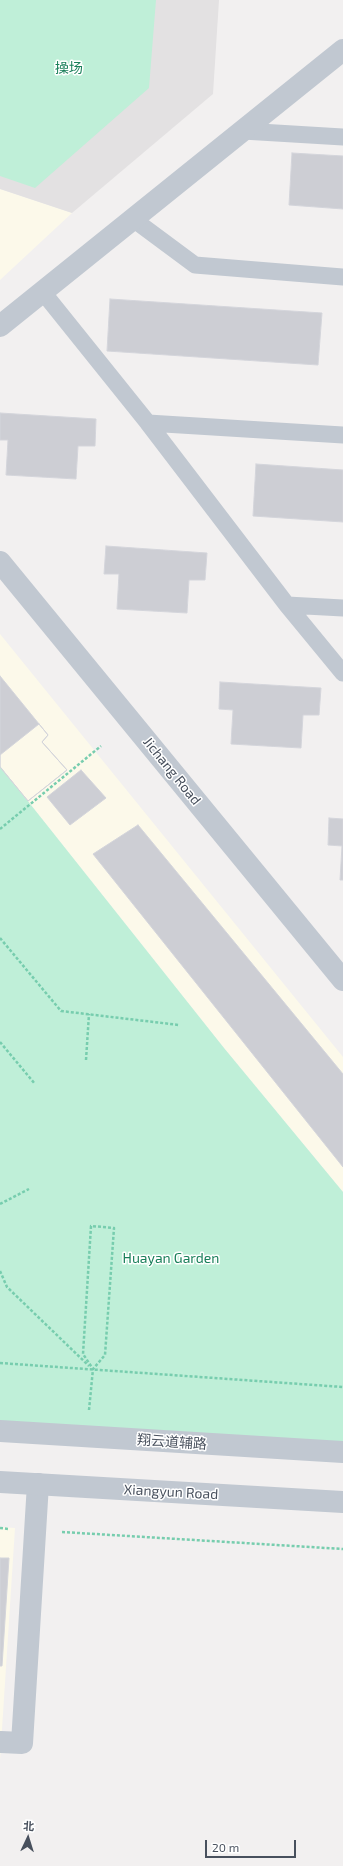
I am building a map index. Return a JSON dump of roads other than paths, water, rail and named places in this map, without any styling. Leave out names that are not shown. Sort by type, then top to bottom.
[{"type":"street","points":[[0,326],[343,50]]},
{"type":"street","name":"Jichang Road","points":[[0,562],[343,980]]},
{"type":"street","name":"翔云道辅路","points":[[0,1431],[343,1452]]},
{"type":"street","name":"Xiangyun Road","points":[[0,1482],[343,1502]]},
{"type":"street","points":[[1,1742],[22,1742],[38,1484]]},
{"type":"lane","points":[[243,131],[343,137]]},
{"type":"lane","points":[[133,219],[194,265],[343,277]]},
{"type":"lane","points":[[42,291],[148,423],[287,605],[343,673]]},
{"type":"lane","points":[[148,423],[343,435]]},
{"type":"lane","points":[[287,605],[343,608]]},
{"type":"park label","name":"操场","points":[[69,68]]},
{"type":"park label","name":"Huayan Garden","points":[[171,1258]]}]
